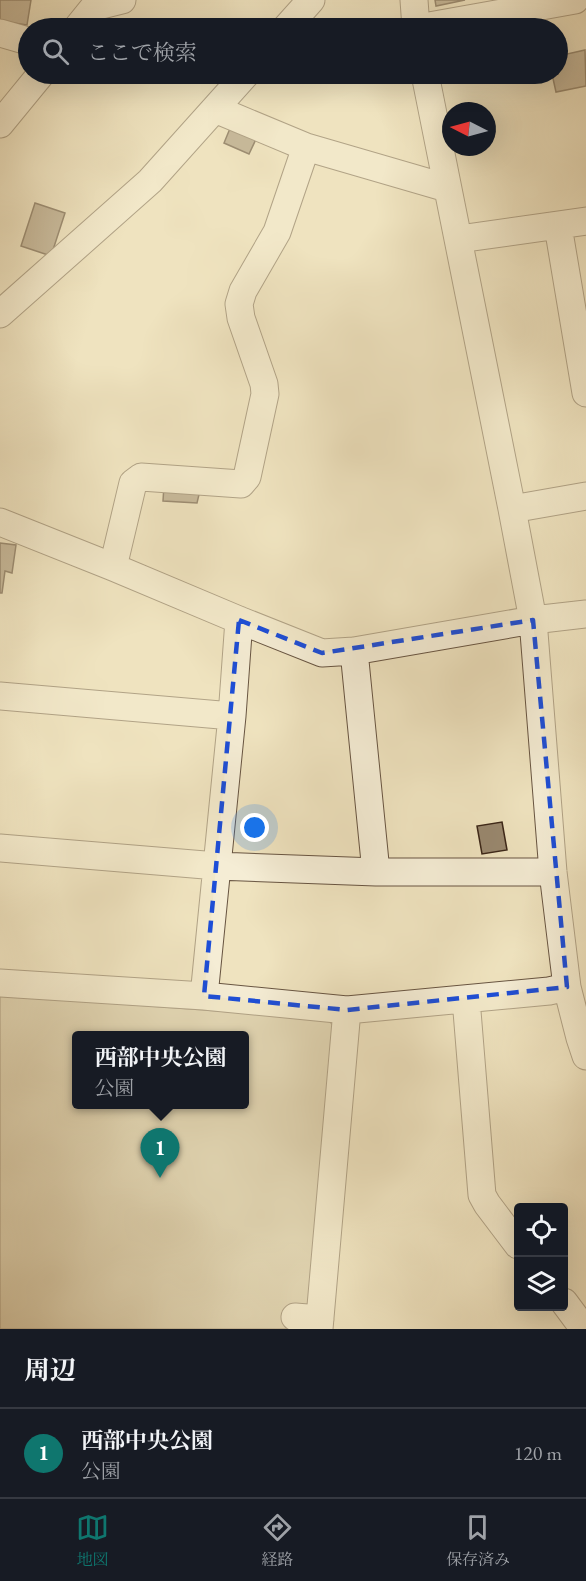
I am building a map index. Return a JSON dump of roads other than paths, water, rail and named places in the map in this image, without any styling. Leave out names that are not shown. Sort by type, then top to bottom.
[{"type":"street","points":[[85,18],[94,7],[122,0]]},
{"type":"street","points":[[295,18],[311,0]]},
{"type":"street","points":[[414,0],[416,18]]},
{"type":"street","points":[[473,18],[575,0]]},
{"type":"street","points":[[0,33],[18,38]]},
{"type":"street","points":[[0,124],[33,84]]},
{"type":"street","points":[[0,314],[150,181],[237,84]]},
{"type":"street","points":[[427,84],[533,620],[553,872],[567,987],[586,1056]]},
{"type":"street","points":[[214,108],[306,147],[447,188]]},
{"type":"street","points":[[113,567],[134,483],[141,477],[241,484],[247,477],[264,384],[240,318],[239,304],[243,291],[277,232],[306,147]]},
{"type":"street","points":[[459,239],[586,221]]},
{"type":"street","points":[[558,226],[586,393]]},
{"type":"street","points":[[512,509],[586,496]]},
{"type":"street","points":[[0,522],[322,653],[354,651],[533,620],[586,614]]},
{"type":"street","points":[[204,996],[232,716],[239,620]]},
{"type":"street","points":[[354,651],[376,872]]},
{"type":"street","points":[[0,696],[232,716]]},
{"type":"street","points":[[0,848],[217,866],[376,872],[553,872]]},
{"type":"street","points":[[0,983],[204,996],[347,1010],[549,991],[567,987]]},
{"type":"street","points":[[466,999],[482,1195],[514,1239]]},
{"type":"street","points":[[311,1321],[347,1010]]},
{"type":"street","points":[[568,1307],[583,1327]]},
{"type":"place","name":"西部中央公園","points":[[160,1178]]}]
